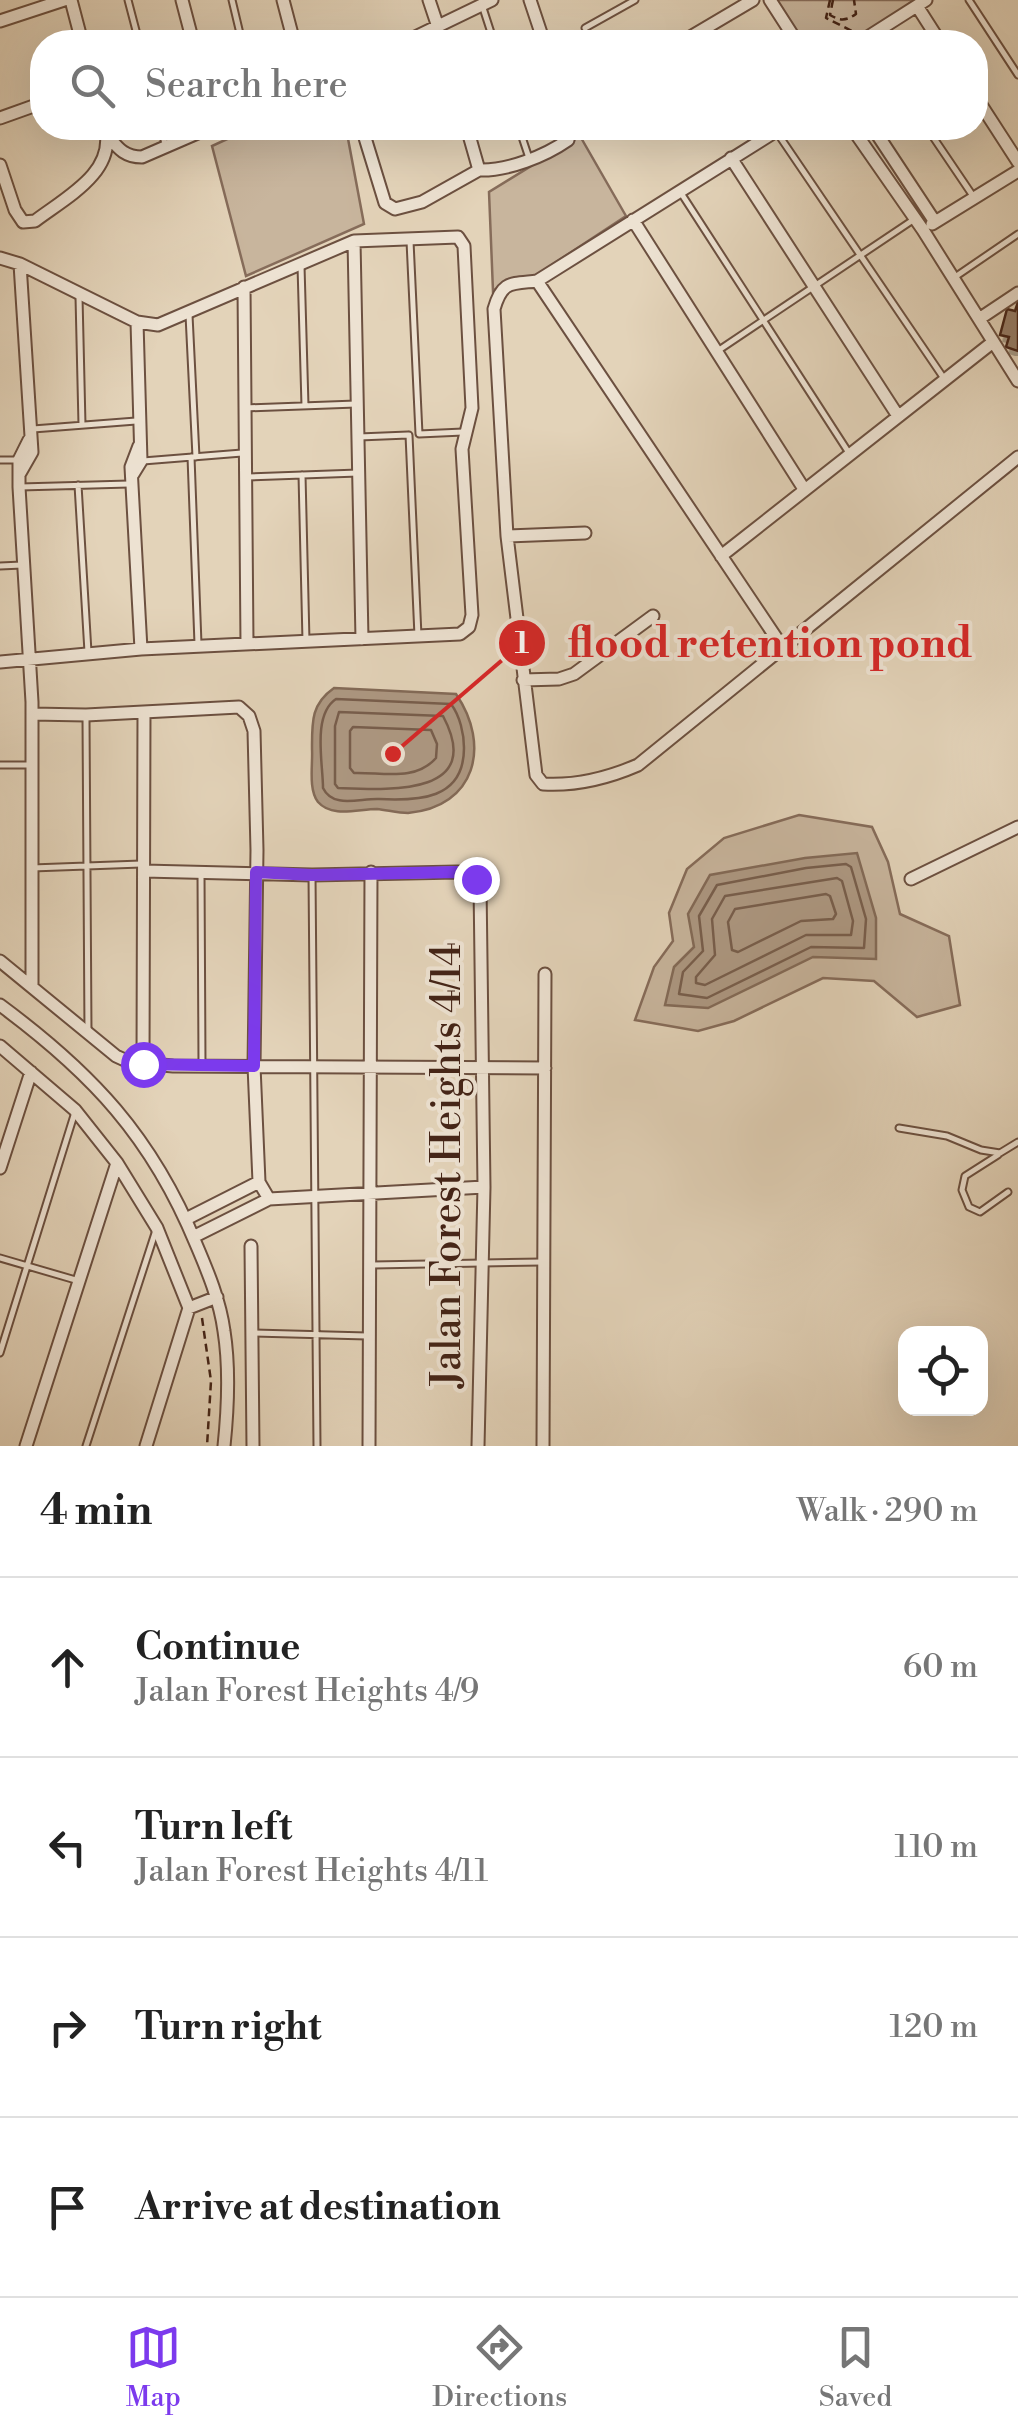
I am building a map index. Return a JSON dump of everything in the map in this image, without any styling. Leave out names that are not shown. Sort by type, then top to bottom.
[{"type":"street","points":[[0,21],[68,0],[78,30]]},
{"type":"street","points":[[182,0],[190,30]]},
{"type":"street","points":[[283,0],[291,30]]},
{"type":"street","points":[[428,0],[439,28]]},
{"type":"street","points":[[530,0],[540,30]]},
{"type":"street","points":[[703,30],[753,0]]},
{"type":"street","points":[[770,0],[789,30]]},
{"type":"street","points":[[434,30],[485,1]]},
{"type":"street","points":[[878,30],[921,3],[934,30]]},
{"type":"street","points":[[0,118],[30,107]]},
{"type":"street","points":[[988,115],[1018,162]]},
{"type":"street","points":[[0,165],[15,210],[23,222],[35,221],[96,173],[106,155],[106,140]]},
{"type":"street","points":[[113,140],[130,157],[142,158],[182,140]]},
{"type":"street","points":[[366,140],[385,203],[395,208],[422,202],[480,170],[497,171],[568,140]]},
{"type":"street","points":[[471,140],[480,170]]},
{"type":"street","points":[[760,140],[537,280],[506,285],[499,293],[494,309],[507,536],[536,775],[543,784],[613,776],[638,765],[1018,458]]},
{"type":"street","points":[[860,140],[923,230],[1018,381]]},
{"type":"street","points":[[881,140],[935,222]]},
{"type":"street","points":[[731,158],[898,416]]},
{"type":"street","points":[[923,230],[1018,172]]},
{"type":"street","points":[[633,220],[804,490]]},
{"type":"street","points":[[0,258],[20,264],[137,322],[158,325],[354,241],[458,237],[464,246],[472,408],[462,450],[472,615],[469,627],[460,634],[141,649],[0,662]]},
{"type":"street","points":[[354,241],[362,639]]},
{"type":"street","points":[[20,264],[32,452],[20,467],[19,488],[32,708],[32,985]]},
{"type":"street","points":[[537,280],[783,648]]},
{"type":"street","points":[[244,287],[246,644]]},
{"type":"street","points":[[979,320],[1018,293]]},
{"type":"street","points":[[132,479],[141,462],[137,322]]},
{"type":"street","points":[[721,556],[993,342]]},
{"type":"street","points":[[139,446],[131,462],[141,649]]},
{"type":"street","points":[[507,536],[586,533]]},
{"type":"street","points":[[523,680],[559,679],[574,674],[652,616]]},
{"type":"street","points":[[32,708],[86,715],[238,707],[249,716],[254,731],[254,1066],[259,1182],[269,1199]]},
{"type":"street","points":[[143,1064],[144,712]]},
{"type":"street","points":[[911,880],[1018,827]]},
{"type":"street","points":[[144,868],[312,875],[371,872],[369,1446]]},
{"type":"street","name":"Jalan Forest Heights 4/14","points":[[371,872],[456,872],[469,874],[480,885],[484,1187],[478,1446]]},
{"type":"street","points":[[0,962],[116,1056],[129,1062],[545,1068]]},
{"type":"street","points":[[543,1446],[545,974]]},
{"type":"street","points":[[0,1005],[46,1039],[113,1102],[131,1125],[186,1219],[217,1297],[227,1354],[224,1446]]},
{"type":"street","points":[[0,1046],[76,1110],[117,1163],[157,1228],[188,1308],[146,1446]]},
{"type":"street","points":[[0,1168],[31,1072]]},
{"type":"street","points":[[26,1446],[117,1163]]},
{"type":"street","points":[[186,1219],[259,1182]]},
{"type":"street","points":[[194,1237],[269,1199],[484,1187]]},
{"type":"street","points":[[251,1246],[253,1446]]},
{"type":"street","points":[[188,1308],[217,1297]]},
{"type":"lane","points":[[128,0],[135,30]]},
{"type":"lane","points":[[232,0],[239,30]]},
{"type":"lane","points":[[585,28],[635,0]]},
{"type":"lane","points":[[969,0],[1018,76]]},
{"type":"lane","points":[[485,1],[491,30]]},
{"type":"lane","points":[[164,140],[166,147]]},
{"type":"lane","points":[[524,140],[529,158]]},
{"type":"lane","points":[[784,140],[944,380]]},
{"type":"lane","points":[[935,140],[974,198]]},
{"type":"lane","points":[[679,191],[850,454]]},
{"type":"lane","points":[[716,352],[914,219]]},
{"type":"lane","points":[[953,278],[1018,234]]},
{"type":"lane","points":[[410,238],[419,434]]},
{"type":"lane","points":[[302,263],[305,406]]},
{"type":"lane","points":[[79,294],[82,426]]},
{"type":"lane","points":[[189,312],[198,646]]},
{"type":"lane","points":[[245,408],[356,404]]},
{"type":"lane","points":[[29,435],[139,421]]},
{"type":"lane","points":[[357,438],[466,432]]},
{"type":"lane","points":[[410,435],[418,636]]},
{"type":"lane","points":[[141,462],[245,452]]},
{"type":"lane","points":[[0,460],[20,467]]},
{"type":"lane","points":[[245,478],[358,473]]},
{"type":"lane","points":[[302,475],[306,641]]},
{"type":"lane","points":[[19,488],[132,479]]},
{"type":"lane","points":[[78,485],[88,653]]},
{"type":"lane","points":[[0,566],[24,564]]},
{"type":"lane","points":[[86,715],[88,1033]]},
{"type":"lane","points":[[0,765],[30,765]]},
{"type":"lane","points":[[31,868],[144,868]]},
{"type":"lane","points":[[202,871],[202,1066]]},
{"type":"lane","points":[[312,875],[317,1446]]},
{"type":"lane","points":[[0,1353],[76,1110]]},
{"type":"lane","points":[[899,1128],[947,1136],[1000,1153]]},
{"type":"lane","points":[[1008,1192],[980,1212],[969,1207],[962,1190],[966,1176],[1018,1142]]},
{"type":"lane","points":[[86,1446],[157,1228]]},
{"type":"lane","points":[[0,1258],[79,1282]]},
{"type":"lane","points":[[371,1265],[545,1262]]},
{"type":"lane","points":[[254,1333],[370,1336]]},
{"type":"path","points":[[832,0],[830,15],[838,20],[856,14],[854,0]]},
{"type":"path","points":[[832,0],[826,18],[851,30]]},
{"type":"shaded area","points":[[776,0],[914,0],[875,30],[794,30]]},
{"type":"shaded area","points":[[225,140],[348,140],[364,224],[246,276],[212,146]]},
{"type":"shaded area","points":[[574,140],[582,140],[626,216],[535,276],[509,279],[493,291],[489,192]]},
{"type":"shaded area","points":[[799,815],[872,827],[888,862],[900,914],[949,936],[960,1005],[917,1017],[874,981],[823,978],[734,1021],[698,1031],[635,1020],[654,967],[673,941],[669,913],[687,869],[724,838]]},
{"type":"water","points":[[334,688],[456,694],[473,733],[471,770],[462,786],[449,799],[431,808],[408,813],[324,807],[315,797],[312,783],[313,722],[321,700]]},
{"type":"water","points":[[857,853],[876,918],[876,959],[813,957],[708,1008],[665,1005],[674,967],[694,947],[688,914],[710,875]]},
{"type":"building","points":[[1018,302],[1018,351],[1006,347],[1009,337],[1000,335],[1007,309],[1015,311]]},
{"type":"place","name":"flood retention pond","points":[[393,754]]},
{"type":"route","points":[[143,1064],[254,1066],[256,872],[456,872],[476,879]]}]
